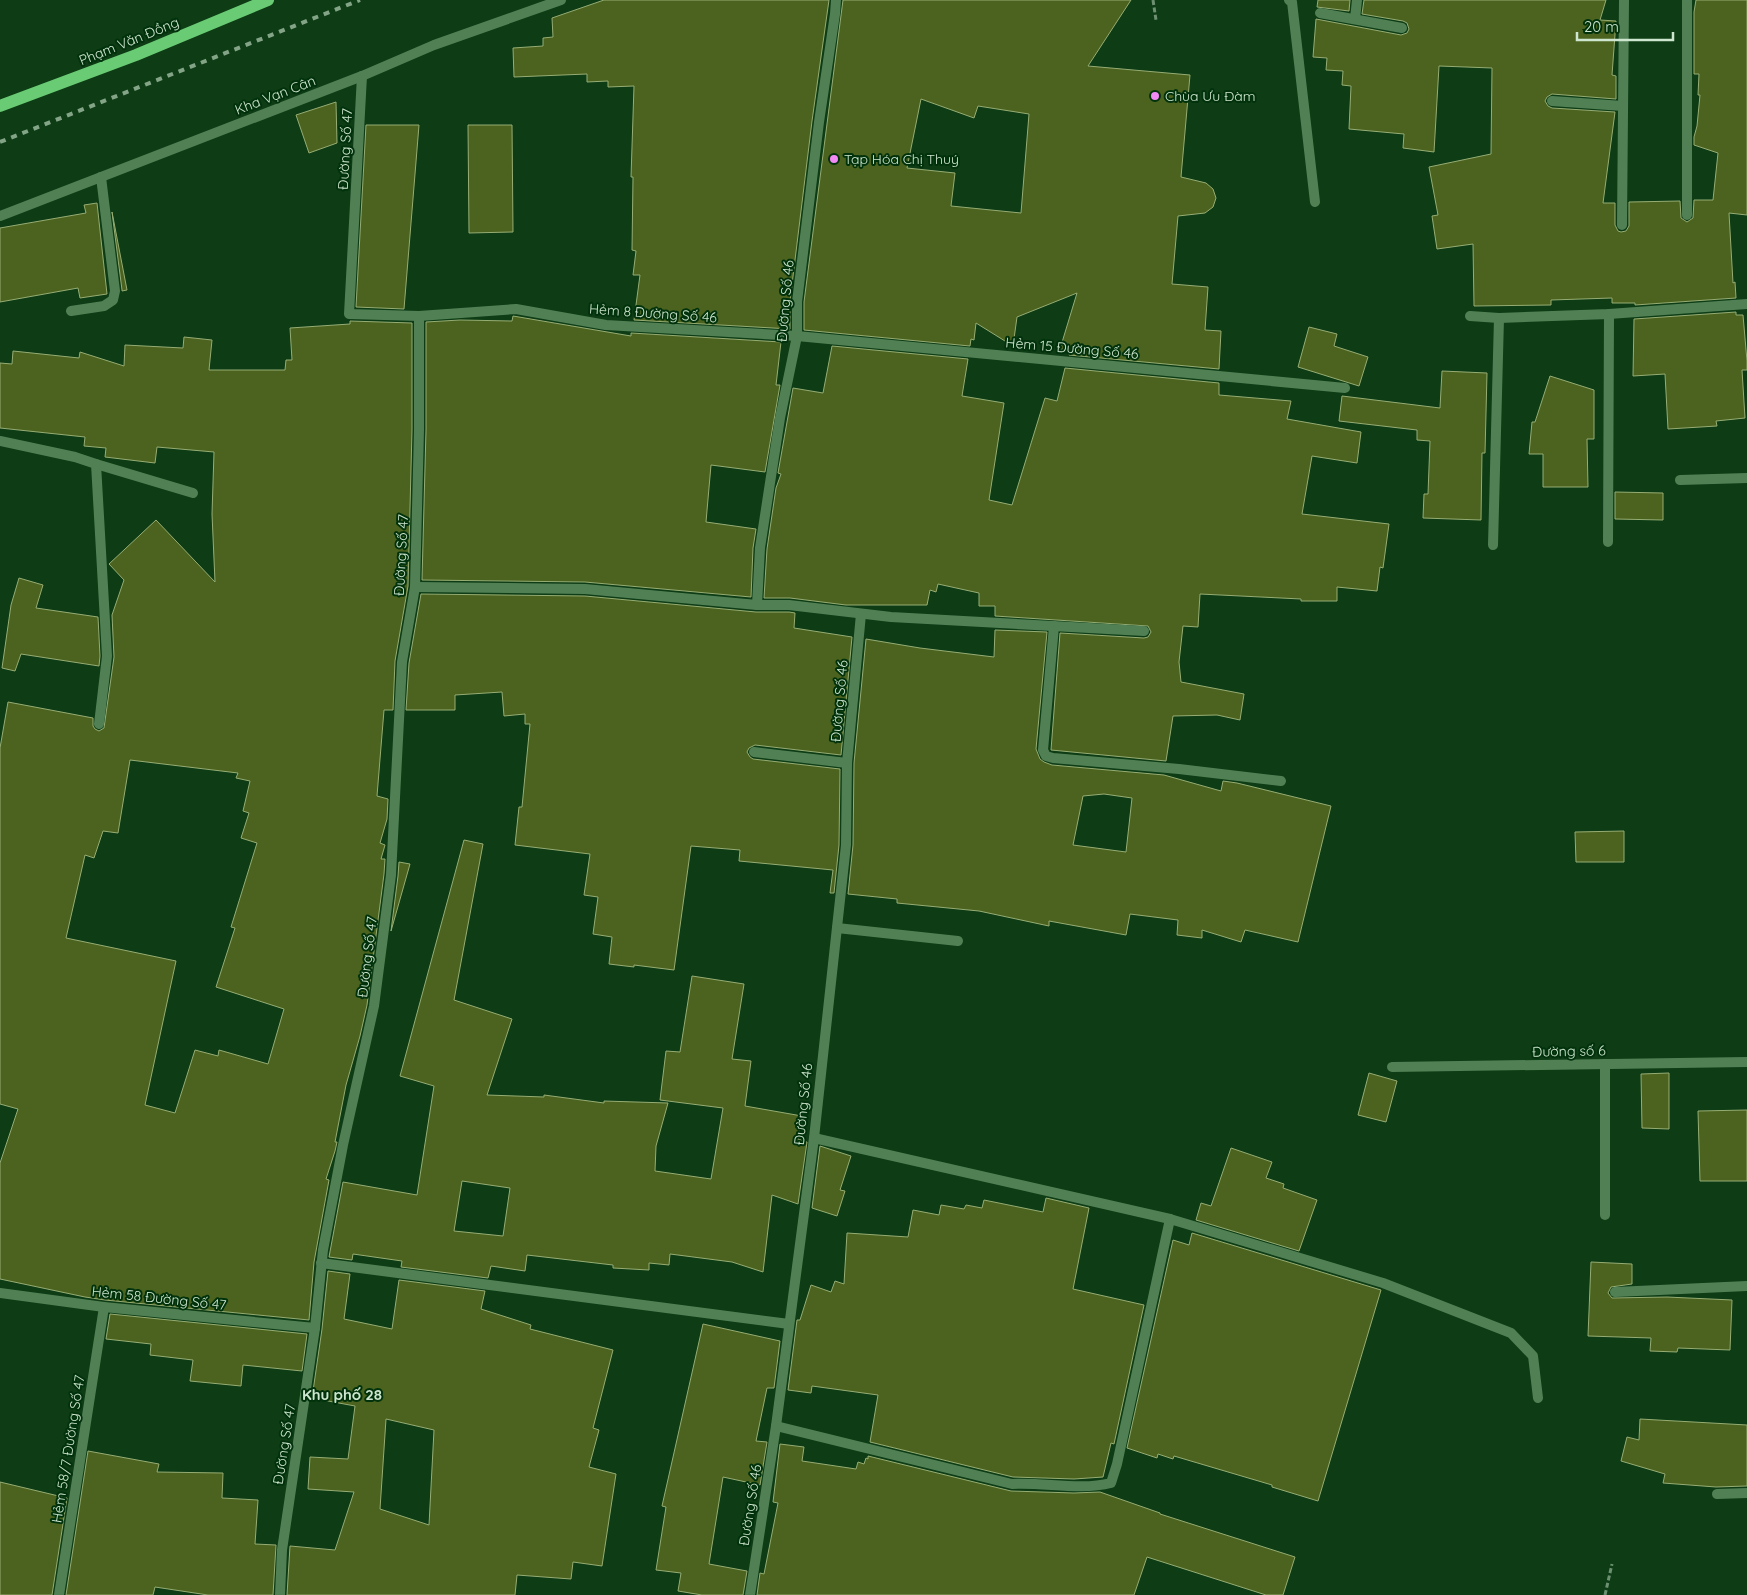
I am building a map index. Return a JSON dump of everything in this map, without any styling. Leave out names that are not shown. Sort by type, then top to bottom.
[{"type":"main road","name":"Phạm Văn Đồng","points":[[0,106],[136,56],[268,0]]},
{"type":"street","name":"Kha Vạn Cân","points":[[0,216],[362,76],[434,45],[561,0]]},
{"type":"street","name":"Đường Số 46","points":[[757,605],[760,548],[780,418],[797,336],[797,302],[836,0]]},
{"type":"street","points":[[1288,0],[1292,2],[1315,202]]},
{"type":"street","points":[[1355,18],[1357,0]]},
{"type":"street","points":[[1622,225],[1624,0]]},
{"type":"street","points":[[1687,0],[1687,215]]},
{"type":"street","points":[[1320,13],[1402,28]]},
{"type":"street","name":"Đường Số 47","points":[[349,314],[362,76]]},
{"type":"street","points":[[1552,100],[1623,106]]},
{"type":"street","points":[[71,311],[104,306],[113,300],[115,291],[101,177]]},
{"type":"street","points":[[1470,316],[1499,318],[1609,314],[1747,304]]},
{"type":"street","name":"Hẻm 8 Đường Số 46","points":[[349,314],[419,316],[516,309],[606,325],[797,336]]},
{"type":"street","points":[[1608,542],[1609,314]]},
{"type":"street","name":"Đường Số 47","points":[[280,1595],[282,1550],[315,1328],[321,1263],[343,1144],[374,1006],[391,875],[402,662],[415,587],[419,430],[419,316]]},
{"type":"street","points":[[1493,545],[1499,318]]},
{"type":"street","name":"Hẻm 15 Đường Số 46","points":[[797,336],[1345,388]]},
{"type":"street","points":[[0,442],[75,457],[194,493]]},
{"type":"street","points":[[96,464],[107,656],[100,724]]},
{"type":"street","points":[[1680,480],[1747,478]]},
{"type":"street","points":[[415,587],[585,589],[757,605],[789,605],[891,617],[1144,632]]},
{"type":"street","name":"Đường Số 46","points":[[750,1595],[776,1426],[814,1138],[846,845],[847,763],[861,614]]},
{"type":"street","points":[[1054,626],[1043,750],[1046,756],[1281,781]]},
{"type":"street","points":[[754,752],[847,763]]},
{"type":"street","points":[[837,928],[958,941]]},
{"type":"street","name":"Đường số 6","points":[[1392,1067],[1747,1062]]},
{"type":"street","points":[[1604,1215],[1605,1064]]},
{"type":"street","points":[[814,1138],[1170,1219],[1383,1283],[1511,1333],[1533,1356],[1538,1398]]},
{"type":"street","points":[[776,1426],[1012,1484],[1034,1483],[1097,1487],[1111,1483],[1117,1464],[1170,1219]]},
{"type":"street","points":[[321,1263],[789,1324]]},
{"type":"street","points":[[1615,1292],[1747,1286]]},
{"type":"street","name":"Hẻm 58 Đường Số 47","points":[[0,1293],[104,1307],[315,1328]]},
{"type":"street","name":"Hẻm 58/7 Đường Số 47","points":[[59,1595],[104,1307]]},
{"type":"street","points":[[1717,1494],[1747,1493]]},
{"type":"path","points":[[1153,0],[1156,20]]},
{"type":"path","points":[[1605,1595],[1612,1564]]},
{"type":"building","points":[[604,0],[829,0],[790,301],[790,329],[634,320],[640,275],[633,275],[636,251],[632,250],[633,177],[631,177],[634,86],[608,87],[608,81],[587,82],[587,74],[514,77],[513,48],[543,46],[543,38],[553,37],[552,18]]},
{"type":"building","points":[[843,0],[1131,0],[1088,66],[1190,75],[1181,177],[1206,183],[1213,189],[1216,198],[1213,207],[1205,213],[1178,216],[1172,284],[1208,287],[1205,330],[1221,331],[1219,369],[1069,355],[1070,350],[1060,349],[1077,293],[1017,317],[1013,346],[976,323],[974,340],[971,339],[970,346],[804,330],[804,302]],"holes":[[[921,99],[974,118],[978,106],[1029,114],[1021,213],[951,206],[955,173],[907,168]]]},
{"type":"building","points":[[1318,0],[1350,0],[1349,11],[1317,7]]},
{"type":"building","points":[[1364,0],[1606,0],[1600,20],[1616,21],[1612,75],[1616,76],[1616,99],[1552,94],[1545,101],[1552,108],[1615,112],[1603,203],[1615,203],[1615,225],[1618,231],[1621,232],[1626,231],[1629,226],[1629,202],[1680,201],[1681,218],[1687,222],[1693,218],[1694,200],[1713,200],[1718,153],[1694,145],[1700,95],[1698,95],[1699,74],[1694,74],[1694,12],[1696,0],[1747,0],[1747,215],[1729,213],[1733,283],[1735,282],[1736,298],[1635,305],[1635,303],[1612,303],[1612,298],[1551,300],[1551,305],[1474,306],[1473,244],[1437,249],[1432,216],[1438,215],[1429,167],[1491,154],[1492,68],[1439,66],[1434,152],[1403,148],[1404,134],[1349,129],[1351,86],[1342,85],[1343,71],[1326,70],[1327,58],[1313,57],[1316,19],[1401,35],[1407,33],[1409,29],[1407,23],[1403,21],[1362,14]]},
{"type":"building","points":[[336,102],[337,143],[309,153],[296,115]]},
{"type":"building","points":[[366,125],[419,125],[404,309],[356,307]]},
{"type":"building","points":[[468,125],[512,125],[513,232],[469,233]]},
{"type":"building","points":[[97,203],[107,294],[80,298],[78,288],[0,302],[0,228],[86,213],[84,205]]},
{"type":"building","points":[[112,212],[127,290],[122,291],[122,290]]},
{"type":"building","points":[[1736,312],[1736,315],[1743,315],[1747,361],[1747,370],[1742,370],[1745,418],[1716,421],[1717,426],[1668,429],[1665,374],[1633,376],[1634,319]]},
{"type":"building","points":[[513,316],[631,336],[631,333],[781,342],[776,385],[780,385],[765,472],[711,465],[706,522],[756,529],[753,548],[751,597],[585,582],[422,580],[426,430],[426,322],[460,320],[512,321]]},
{"type":"building","points":[[350,321],[412,323],[412,430],[408,586],[395,661],[393,710],[384,710],[377,796],[388,799],[387,819],[380,843],[385,845],[381,859],[385,859],[367,1005],[346,1085],[335,1151],[326,1179],[329,1180],[314,1262],[309,1320],[105,1300],[0,1279],[0,1163],[18,1109],[0,1104],[0,748],[8,702],[93,718],[95,729],[99,731],[104,728],[114,657],[112,615],[124,580],[109,564],[156,520],[215,582],[212,514],[214,452],[157,447],[155,463],[105,457],[106,448],[84,446],[85,437],[0,428],[0,363],[12,364],[13,351],[79,358],[80,352],[124,366],[125,345],[183,348],[184,337],[212,340],[209,370],[285,370],[286,360],[292,360],[290,328],[350,324]],"holes":[[[130,760],[238,773],[236,778],[250,781],[243,811],[249,813],[241,838],[257,843],[231,927],[235,928],[216,987],[284,1009],[268,1064],[219,1050],[218,1056],[195,1050],[175,1113],[145,1105],[176,961],[66,938],[85,855],[94,858],[103,831],[118,833]]]},
{"type":"building","points":[[1309,327],[1337,334],[1334,346],[1368,357],[1359,386],[1298,367]]},
{"type":"building","points":[[832,346],[968,359],[962,396],[1004,403],[989,500],[1012,505],[1045,398],[1057,401],[1065,368],[1219,383],[1219,395],[1291,401],[1287,419],[1361,432],[1357,463],[1312,456],[1302,514],[1389,524],[1383,568],[1380,567],[1377,591],[1337,587],[1337,601],[1301,601],[1301,599],[1200,594],[1198,627],[1183,626],[1179,662],[1181,682],[1244,694],[1240,720],[1217,715],[1173,716],[1166,761],[1051,750],[1060,633],[1144,638],[1148,637],[1151,632],[1148,626],[995,616],[995,606],[979,606],[979,593],[938,584],[936,592],[930,590],[927,605],[846,605],[790,598],[764,598],[767,549],[776,488],[781,474],[778,473],[793,388],[823,393]]},
{"type":"building","points":[[1442,371],[1487,373],[1485,453],[1482,453],[1481,520],[1423,518],[1424,494],[1428,494],[1430,441],[1417,440],[1417,430],[1339,421],[1342,396],[1440,408]]},
{"type":"building","points":[[1550,376],[1594,390],[1594,439],[1587,439],[1588,487],[1543,487],[1543,454],[1529,454],[1532,422],[1535,422]]},
{"type":"building","points":[[1615,492],[1663,493],[1663,520],[1615,519]]},
{"type":"building","points":[[19,578],[43,585],[36,608],[98,617],[99,666],[21,654],[15,671],[2,668],[11,605]]},
{"type":"building","points":[[421,594],[585,596],[756,612],[789,612],[795,613],[794,628],[852,637],[841,755],[755,745],[749,748],[747,752],[753,759],[840,769],[839,845],[834,893],[830,893],[833,870],[739,861],[740,850],[691,846],[674,970],[609,964],[612,937],[593,934],[598,897],[584,895],[590,854],[515,845],[519,807],[522,807],[530,724],[525,724],[525,714],[504,716],[502,692],[455,695],[455,710],[406,710],[409,663]]},
{"type":"building","points":[[995,630],[1047,632],[1036,749],[1040,759],[1044,762],[1052,765],[1164,775],[1221,791],[1223,781],[1237,783],[1331,806],[1298,942],[1245,930],[1241,942],[1202,930],[1202,938],[1177,935],[1178,920],[1130,914],[1126,935],[1049,921],[1049,926],[979,911],[897,903],[897,899],[848,894],[853,845],[854,763],[866,639],[994,657]],"holes":[[[1104,794],[1132,798],[1126,852],[1073,845],[1083,796]]]},
{"type":"building","points":[[1624,831],[1624,862],[1576,862],[1575,832]]},
{"type":"building","points":[[464,840],[483,844],[454,1000],[512,1019],[487,1095],[544,1097],[544,1095],[604,1103],[604,1101],[668,1103],[656,1146],[655,1171],[711,1179],[723,1108],[660,1100],[666,1051],[680,1052],[692,976],[744,984],[732,1059],[751,1061],[745,1106],[802,1116],[798,1139],[807,1142],[798,1204],[772,1195],[763,1272],[732,1262],[670,1254],[669,1265],[649,1263],[649,1270],[613,1268],[613,1265],[527,1255],[525,1271],[491,1266],[488,1278],[401,1267],[402,1261],[353,1254],[352,1260],[329,1257],[343,1182],[417,1195],[434,1086],[400,1076]],"holes":[[[462,1181],[510,1188],[503,1236],[454,1231]]]},
{"type":"building","points":[[399,862],[410,864],[391,931],[398,876]]},
{"type":"building","points":[[1369,1073],[1397,1081],[1386,1122],[1358,1115]]},
{"type":"building","points":[[1669,1073],[1669,1129],[1642,1128],[1641,1074]]},
{"type":"building","points":[[1747,1110],[1747,1181],[1700,1181],[1698,1111]]},
{"type":"building","points":[[820,1146],[851,1156],[840,1190],[845,1191],[837,1216],[812,1208]]},
{"type":"building","points":[[1231,1148],[1272,1162],[1266,1178],[1284,1184],[1283,1188],[1317,1200],[1299,1251],[1196,1220],[1201,1203],[1211,1206]]},
{"type":"building","points":[[1046,1198],[1089,1208],[1073,1289],[1144,1305],[1114,1444],[1111,1443],[1103,1477],[1074,1479],[1013,1477],[870,1442],[878,1395],[812,1386],[811,1393],[788,1390],[797,1320],[800,1320],[811,1285],[831,1292],[835,1281],[844,1284],[847,1233],[908,1237],[913,1210],[939,1215],[941,1205],[964,1209],[966,1205],[982,1208],[984,1200],[1043,1212]]},
{"type":"building","points":[[1192,1233],[1381,1290],[1318,1501],[1272,1487],[1272,1485],[1174,1456],[1173,1459],[1158,1454],[1157,1458],[1127,1448],[1173,1240],[1189,1245]]},
{"type":"building","points":[[1591,1262],[1632,1264],[1632,1284],[1611,1287],[1608,1293],[1612,1298],[1667,1297],[1732,1300],[1730,1350],[1678,1348],[1677,1352],[1650,1351],[1651,1338],[1588,1336]]},
{"type":"building","points":[[328,1271],[350,1274],[344,1319],[392,1329],[399,1280],[485,1291],[481,1309],[531,1325],[530,1329],[613,1350],[593,1428],[599,1430],[589,1467],[616,1474],[602,1566],[573,1562],[571,1579],[517,1575],[515,1595],[287,1595],[290,1546],[335,1550],[354,1492],[308,1489],[310,1457],[348,1459],[355,1406],[312,1398]],"holes":[[[386,1419],[434,1430],[429,1525],[380,1509]]]},
{"type":"building","points":[[110,1314],[307,1334],[302,1371],[243,1365],[241,1386],[190,1381],[193,1360],[150,1355],[151,1344],[106,1339]]},
{"type":"building","points":[[703,1324],[780,1341],[774,1388],[767,1388],[756,1441],[767,1442],[760,1485],[723,1477],[709,1564],[747,1571],[743,1595],[702,1595],[678,1591],[681,1573],[656,1570],[666,1507],[662,1506]]},
{"type":"building","points":[[1640,1419],[1747,1425],[1747,1486],[1716,1487],[1663,1483],[1665,1474],[1621,1461],[1627,1437],[1639,1440]]},
{"type":"building","points":[[780,1444],[804,1447],[802,1461],[856,1469],[858,1462],[864,1464],[868,1456],[1011,1491],[1100,1492],[1160,1514],[1295,1557],[1283,1595],[1266,1595],[1147,1557],[1134,1595],[757,1595],[760,1573],[764,1574],[778,1503],[773,1502]]},
{"type":"building","points":[[88,1451],[159,1464],[157,1472],[223,1473],[222,1498],[258,1500],[255,1544],[276,1545],[273,1595],[208,1595],[155,1587],[153,1595],[66,1595]]},
{"type":"building","points":[[0,1482],[67,1498],[52,1595],[0,1595]]},
{"type":"railway","points":[[0,142],[360,0]]},
{"type":"place","name":"Chùa Ưu Đàm","points":[[1155,96]]},
{"type":"place","name":"Tạp Hóa Chị Thuý","points":[[834,159]]},
{"type":"district","name":"Khu phố 28","points":[[342,1394]]}]
